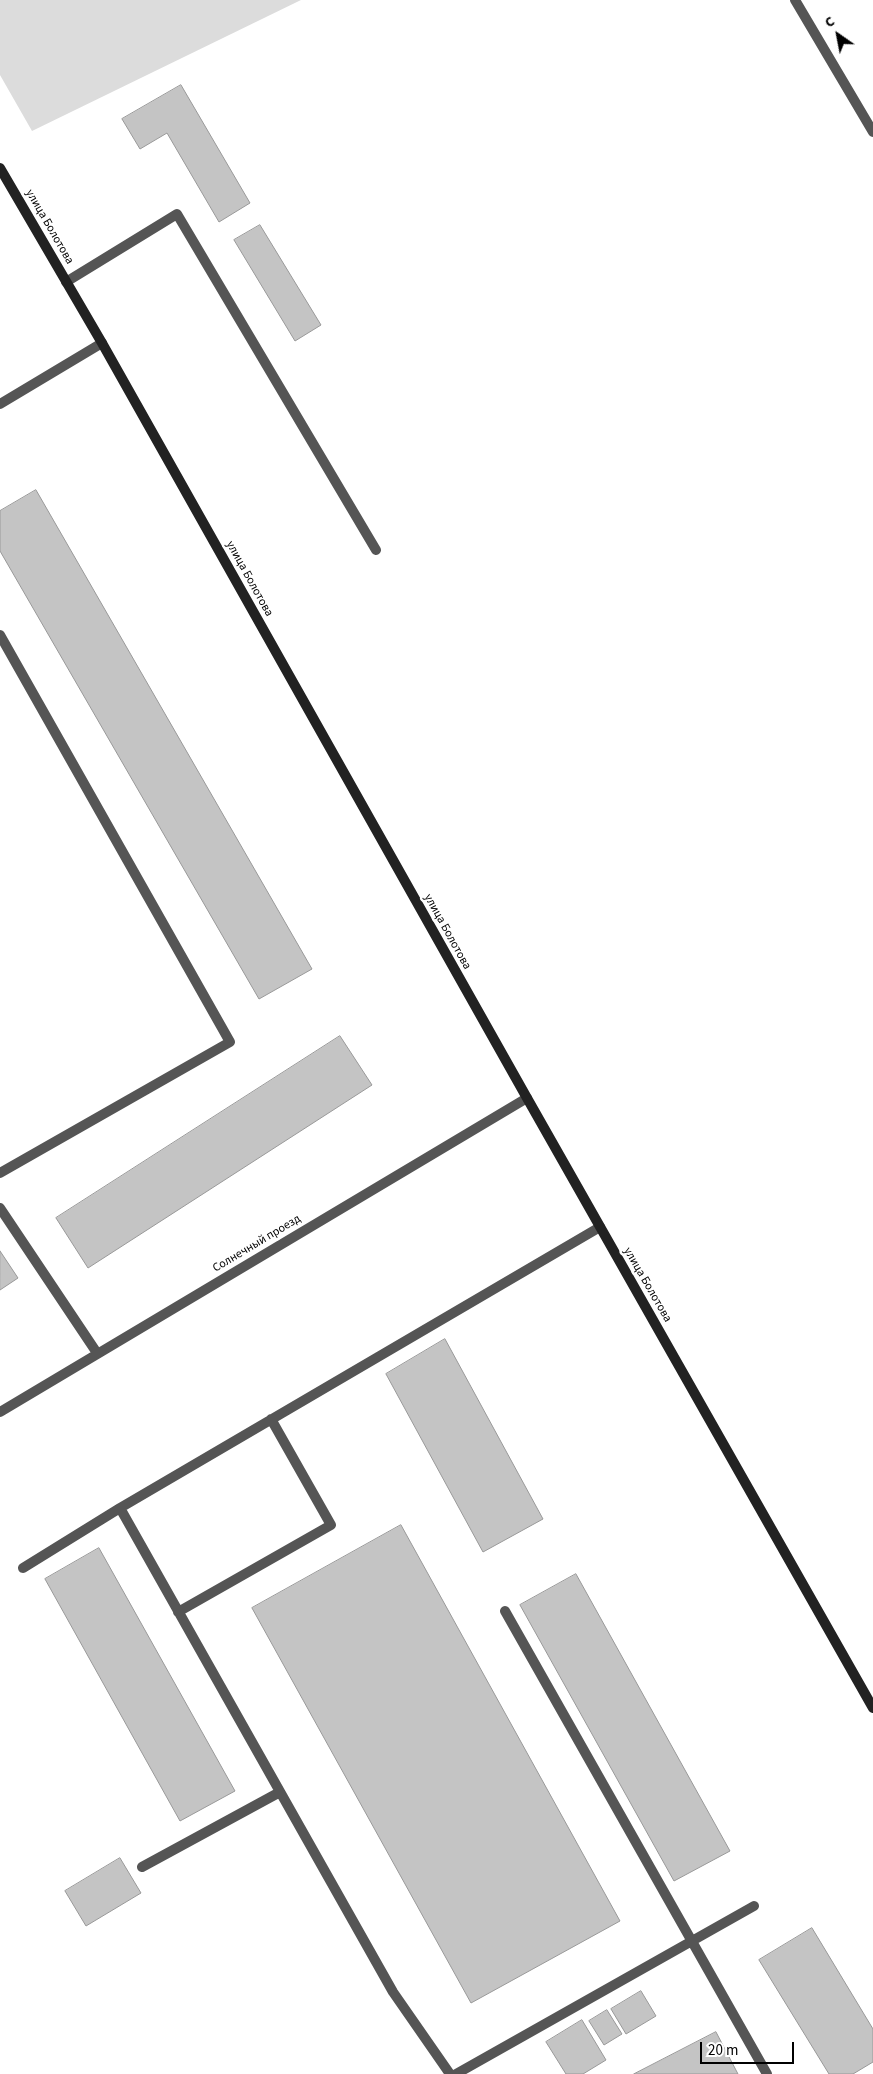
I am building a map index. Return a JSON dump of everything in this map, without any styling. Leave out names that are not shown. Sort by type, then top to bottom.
[{"type":"main road","name":"улица Болотова","points":[[0,168],[102,343],[873,1708]]},
{"type":"street","points":[[795,0],[873,132]]},
{"type":"street","points":[[66,282],[177,214],[376,550]]},
{"type":"street","points":[[0,404],[102,343]]},
{"type":"street","points":[[0,635],[230,1042],[0,1173]]},
{"type":"street","name":"Солнечный проезд","points":[[0,1412],[527,1098]]},
{"type":"street","points":[[0,1208],[97,1353]]},
{"type":"street","points":[[22,1568],[120,1508],[600,1227]]},
{"type":"street","points":[[178,1612],[331,1525],[271,1419]]},
{"type":"street","points":[[120,1508],[393,1992],[450,2074]]},
{"type":"street","points":[[506,1611],[767,2074]]},
{"type":"street","points":[[142,1867],[280,1792]]},
{"type":"street","points":[[456,2074],[754,1906]]},
{"type":"shaded area","points":[[0,0],[301,0],[32,131],[0,75]]},
{"type":"building","points":[[181,85],[250,203],[219,222],[167,133],[140,149],[122,119]]},
{"type":"building","points":[[260,225],[321,325],[295,341],[234,240]]},
{"type":"building","points":[[36,490],[312,969],[259,999],[0,551],[0,511]]},
{"type":"building","points":[[340,1036],[372,1085],[88,1268],[56,1218]]},
{"type":"building","points":[[0,1251],[18,1278],[0,1290]]},
{"type":"building","points":[[445,1339],[543,1519],[483,1552],[386,1374]]},
{"type":"building","points":[[401,1525],[620,1921],[471,2003],[252,1608]]},
{"type":"building","points":[[99,1548],[235,1791],[180,1821],[45,1579]]},
{"type":"building","points":[[576,1574],[730,1851],[674,1881],[520,1605]]},
{"type":"building","points":[[120,1858],[141,1893],[86,1926],[65,1891]]},
{"type":"building","points":[[812,1928],[873,2029],[873,2062],[853,2074],[829,2074],[759,1960]]},
{"type":"building","points":[[641,1991],[656,2016],[626,2034],[611,2009]]},
{"type":"building","points":[[607,2010],[622,2034],[604,2045],[589,2021]]},
{"type":"building","points":[[582,2020],[606,2060],[583,2074],[566,2074],[546,2042]]},
{"type":"building","points":[[716,2032],[738,2074],[634,2074]]}]
